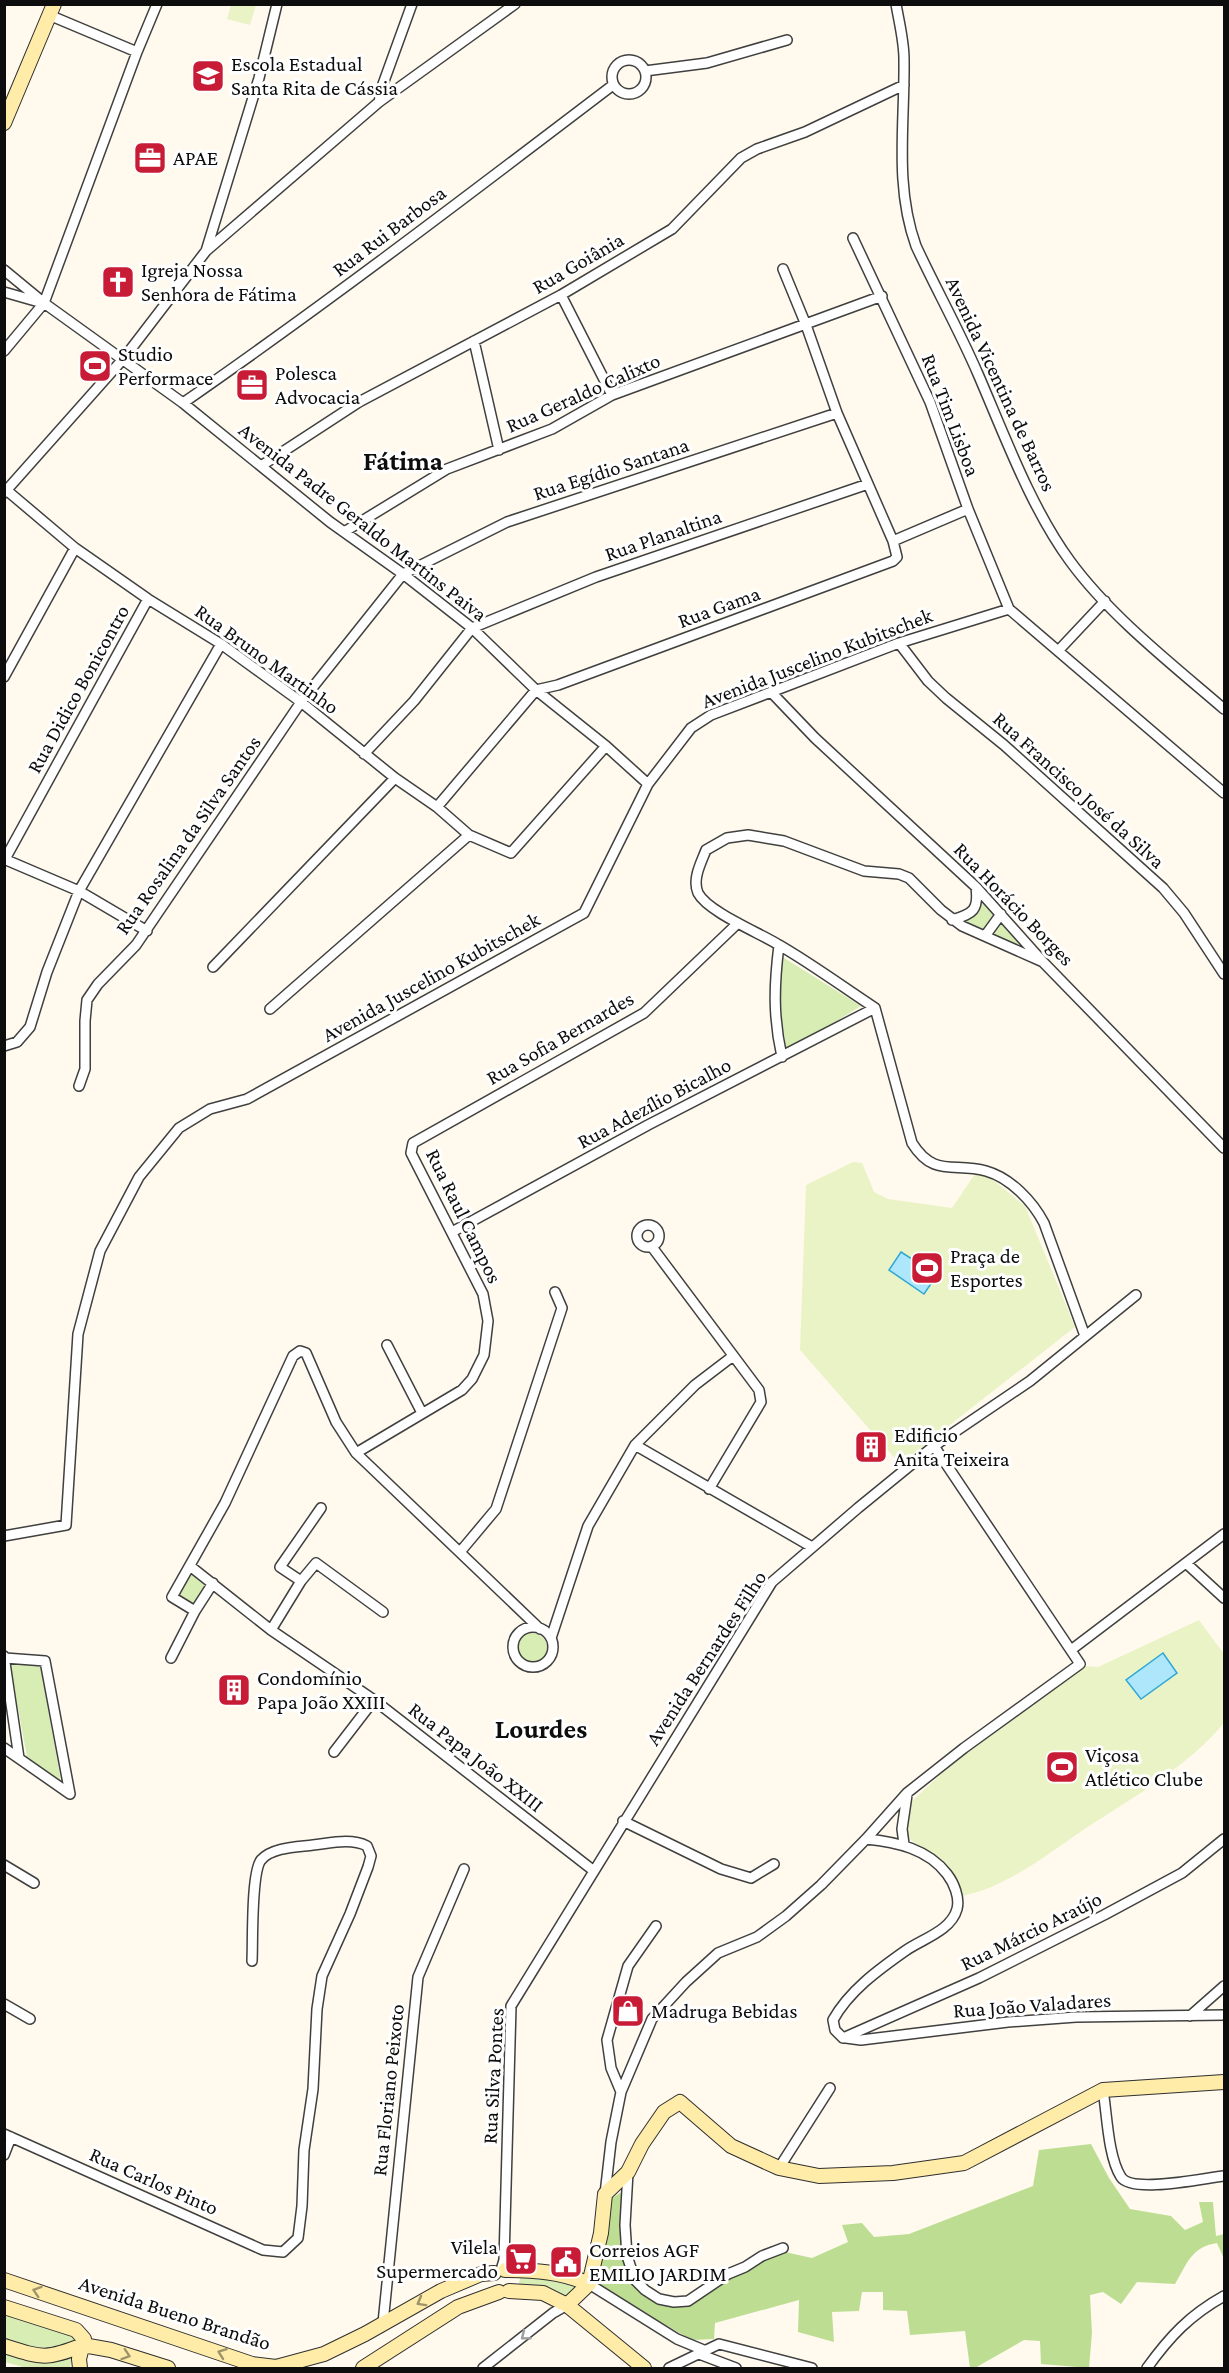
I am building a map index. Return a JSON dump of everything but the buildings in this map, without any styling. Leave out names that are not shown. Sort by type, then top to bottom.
[{"type":"street","points":[[4,351],[44,303],[157,4]]},
{"type":"street","points":[[206,251],[259,78],[277,4]]},
{"type":"street","points":[[379,102],[383,84],[412,4]]},
{"type":"street","points":[[5,490],[124,358],[206,251],[379,102],[515,4]]},
{"type":"street","name":"Avenida Vicentina de Barros","points":[[896,4],[904,57],[903,197],[909,226],[916,246],[972,362],[1020,471],[1069,560],[1105,601],[1224,710]]},
{"type":"street","points":[[4,123],[51,10],[137,52]]},
{"type":"street","points":[[613,85],[622,92],[633,93],[638,91],[645,82],[645,71],[707,63],[787,40]]},
{"type":"street","name":"Rua Rui Barbosa","points":[[183,403],[390,254],[613,85],[613,69],[621,61],[632,60],[642,66],[645,71]]},
{"type":"street","name":"Rua Goiânia","points":[[261,466],[359,402],[561,295],[672,229],[741,158],[757,149],[805,132],[904,85]]},
{"type":"street","name":"Rua Tim Lisboa","points":[[853,238],[930,402],[968,510],[1009,609]]},
{"type":"street","points":[[783,269],[806,325],[837,413],[893,541],[968,510]]},
{"type":"street","points":[[4,270],[44,303]]},
{"type":"street","points":[[4,292],[44,303]]},
{"type":"street","points":[[561,295],[612,395]]},
{"type":"street","name":"Rua Geraldo Calixto","points":[[344,532],[447,469],[552,429],[612,395],[882,296]]},
{"type":"street","name":"Avenida Padre Geraldo Martins Paiva","points":[[44,303],[124,358],[344,532],[404,574],[472,628],[536,690],[606,746],[648,784]]},
{"type":"street","points":[[474,341],[499,450]]},
{"type":"street","name":"Rua Egídio Santana","points":[[404,574],[507,522],[837,413]]},
{"type":"street","name":"Rua Planaltina","points":[[472,628],[596,577],[868,484]]},
{"type":"street","name":"Rua Bruno Martinho","points":[[5,490],[75,548],[221,644],[301,702],[394,778],[437,807],[469,835],[511,853],[606,746]]},
{"type":"street","name":"Rua Gama","points":[[536,690],[558,685],[893,561],[897,557],[893,541]]},
{"type":"street","points":[[4,677],[75,548]]},
{"type":"street","name":"Rua Rosalina da Silva Santos","points":[[79,1086],[85,1069],[87,1000],[98,984],[147,931],[301,702],[404,574]]},
{"type":"street","name":"Rua Didico Bonicontro","points":[[5,859],[148,598]]},
{"type":"street","points":[[1058,651],[1105,601]]},
{"type":"street","points":[[1009,609],[1224,794]]},
{"type":"street","name":"Avenida Juscelino Kubitschek","points":[[4,1536],[66,1525],[78,1334],[100,1251],[139,1177],[179,1128],[210,1109],[247,1100],[584,913],[648,784],[691,728],[711,715],[899,643],[1009,609]]},
{"type":"street","points":[[364,754],[414,701],[472,628]]},
{"type":"street","name":"Rua Francisco José da Silva","points":[[899,643],[928,681],[946,698],[1004,745],[1163,888],[1189,921],[1224,974]]},
{"type":"street","points":[[4,1046],[17,1042],[30,1027],[47,972],[79,891],[221,644]]},
{"type":"street","points":[[437,807],[536,690]]},
{"type":"street","name":"Rua Horácio Borges","points":[[771,692],[815,738],[976,887],[1043,962],[1224,1148]]},
{"type":"street","points":[[213,967],[394,778]]},
{"type":"street","points":[[270,1009],[469,835]]},
{"type":"street","points":[[1043,962],[952,920],[909,878],[899,874],[864,871],[784,841],[748,836],[727,838],[706,850],[697,874],[695,886],[700,897],[875,1008],[912,1143],[920,1156],[935,1166],[987,1171],[1005,1181],[1035,1206],[1044,1223],[1085,1336]]},
{"type":"street","points":[[5,859],[79,891],[147,931]]},
{"type":"street","points":[[952,920],[974,911],[978,898],[976,887]]},
{"type":"street","points":[[985,936],[1001,914]]},
{"type":"street","name":"Rua Sofia Bernardes","points":[[413,1143],[644,1013],[738,923]]},
{"type":"street","points":[[779,945],[774,989],[777,1033],[782,1057]]},
{"type":"street","name":"Rua Adezílio Bicalho","points":[[452,1232],[648,1125],[875,1008]]},
{"type":"street","name":"Rua Raul Campos","points":[[356,1453],[462,1390],[478,1369],[486,1345],[488,1321],[483,1294],[411,1153],[413,1143]]},
{"type":"street","points":[[652,1247],[759,1390],[761,1402],[709,1490]]},
{"type":"street","points":[[460,1552],[496,1509],[562,1308],[555,1292]]},
{"type":"street","name":"Avenida Bernardes Filho","points":[[594,1871],[772,1582],[934,1446],[1030,1381],[1136,1295]]},
{"type":"street","points":[[387,1346],[422,1413]]},
{"type":"street","points":[[195,1611],[172,1597],[230,1493],[293,1356],[300,1351],[306,1353],[336,1422],[356,1453],[550,1638]]},
{"type":"street","points":[[540,1629],[526,1628],[516,1637],[513,1650],[519,1662],[532,1667],[545,1663],[552,1652],[550,1638],[588,1526],[635,1445],[696,1384],[733,1356]]},
{"type":"street","points":[[635,1445],[709,1490],[812,1547]]},
{"type":"street","points":[[483,2368],[553,2313],[567,2305],[589,2284],[602,2234],[611,2142],[621,2092],[652,2019],[686,1982],[718,1953],[757,1936],[786,1916],[822,1885],[908,1792],[973,1741],[1080,1664],[934,1446]]},
{"type":"street","points":[[301,1581],[280,1567],[321,1508]]},
{"type":"street","points":[[1071,1650],[1224,1534]]},
{"type":"street","points":[[271,1630],[301,1581],[316,1563],[383,1612]]},
{"type":"street","points":[[1187,1564],[1224,1598]]},
{"type":"street","name":"Rua Papa João XXIII","points":[[190,1566],[271,1630],[374,1700],[594,1871]]},
{"type":"street","points":[[171,1658],[195,1611],[213,1583]]},
{"type":"street","points":[[4,1749],[70,1794],[45,1660],[5,1657],[19,1758]]},
{"type":"street","points":[[334,1752],[374,1700]]},
{"type":"street","points":[[904,1844],[902,1829],[908,1792]]},
{"type":"street","points":[[623,1821],[721,1869],[751,1878],[774,1864]]},
{"type":"street","points":[[843,2038],[835,2030],[833,2020],[854,1992],[905,1951],[943,1929],[957,1910],[957,1897],[952,1880],[931,1859],[904,1844],[866,1839]]},
{"type":"street","name":"Rua Márcio Araújo","points":[[843,2038],[979,1978],[1104,1915],[1182,1874],[1224,1839]]},
{"type":"street","name":"Rua Carlos Pinto","points":[[8,2136],[263,2250],[283,2252],[298,2238],[302,2206],[304,2150],[314,2089],[317,2009],[322,1976],[350,1914],[370,1856],[367,1846],[359,1842],[346,1842],[292,1847],[271,1853],[261,1860],[255,1883],[252,1961]]},
{"type":"street","points":[[4,1865],[34,1883]]},
{"type":"street","name":"Rua Floriano Peixoto","points":[[383,2323],[418,1977],[464,1869]]},
{"type":"street","name":"Rua Silva Pontes","points":[[500,2271],[504,2260],[511,2006],[594,1871]]},
{"type":"street","points":[[621,2092],[611,2068],[607,2040],[628,1966],[656,1926]]},
{"type":"street","points":[[1190,2016],[1224,1986]]},
{"type":"street","points":[[4,2004],[30,2019]]},
{"type":"street","name":"Rua João Valadares","points":[[843,2038],[871,2039],[1008,2022],[1076,2017],[1224,2015]]},
{"type":"street","points":[[605,2194],[628,2172],[642,2144],[664,2112],[680,2102],[730,2146],[779,2168],[819,2176],[893,2173],[964,2163],[1103,2090],[1224,2082]]},
{"type":"street","points":[[779,2168],[830,2088]]},
{"type":"street","points":[[1103,2090],[1112,2149],[1121,2178],[1130,2184],[1144,2186],[1224,2176]]},
{"type":"street","points":[[4,2155],[8,2136]]},
{"type":"street","points":[[628,2172],[625,2225],[627,2256],[636,2280],[645,2290],[659,2299],[674,2302],[688,2301],[728,2274],[783,2248]]},
{"type":"street","points":[[363,2368],[458,2307],[504,2291],[513,2285],[513,2278],[500,2271],[491,2284],[504,2291],[543,2293],[567,2305],[644,2368]]},
{"type":"street","name":"Avenida Bueno Brandão","points":[[4,2280],[252,2364],[276,2367],[324,2354],[365,2334],[441,2291],[481,2274],[500,2271],[541,2271],[571,2276],[589,2284]]},
{"type":"street","points":[[589,2284],[677,2339],[736,2368]]},
{"type":"street","points":[[1147,2368],[1167,2339],[1189,2318],[1224,2296]]},
{"type":"street","points":[[4,2307],[76,2330],[82,2335],[83,2344],[79,2359],[80,2368]]},
{"type":"street","points":[[4,2346],[39,2358],[60,2355],[83,2344],[111,2350],[168,2368]]},
{"type":"street","points":[[669,2368],[719,2344],[813,2368]]},
{"type":"green space","points":[[231,5],[256,5],[250,25],[227,19]]},
{"type":"green space","points":[[977,889],[1041,961],[964,926],[961,919],[969,917]]},
{"type":"green space","points":[[781,956],[861,1006],[787,1051],[781,1004]]},
{"type":"green space","name":"Praça de Esportes","points":[[853,1162],[862,1163],[874,1192],[888,1199],[952,1208],[975,1174],[987,1175],[1025,1206],[1075,1327],[900,1464],[800,1350],[806,1185]]},
{"type":"green space","points":[[190,1571],[210,1585],[194,1608],[175,1595]]},
{"type":"green space","name":"Viçosa Atlético Clube","points":[[1199,1620],[1224,1654],[1224,1723],[1194,1754],[1177,1767],[1042,1859],[995,1885],[962,1896],[956,1879],[948,1869],[910,1839],[905,1830],[905,1821],[911,1802],[967,1750],[1082,1666],[1098,1667]]},
{"type":"green space","points":[[532,1633],[543,1637],[547,1648],[543,1659],[532,1663],[521,1659],[517,1648],[521,1637]]},
{"type":"green space","points":[[10,1665],[40,1665],[61,1781],[27,1757]]},
{"type":"green space","points":[[1091,2144],[1109,2178],[1130,2209],[1171,2216],[1185,2230],[1203,2222],[1199,2202],[1213,2202],[1216,2236],[1224,2234],[1224,2259],[1217,2243],[1208,2245],[1195,2252],[1175,2284],[1137,2282],[1121,2304],[1103,2292],[1090,2295],[1092,2333],[1089,2368],[1041,2364],[1040,2341],[1024,2340],[975,2368],[970,2368],[965,2331],[910,2335],[907,2311],[883,2310],[883,2292],[862,2292],[859,2311],[832,2312],[834,2342],[798,2332],[799,2300],[715,2323],[714,2339],[692,2340],[593,2284],[612,2198],[625,2190],[633,2281],[673,2305],[763,2259],[785,2252],[812,2258],[848,2242],[842,2225],[862,2223],[874,2237],[909,2234],[1033,2186],[1039,2150]]},
{"type":"green space","points":[[521,2272],[586,2285],[567,2300],[518,2289]]},
{"type":"green space","points":[[5,2308],[81,2335],[72,2356],[70,2368],[26,2368],[5,2362]]},
{"type":"water","points":[[901,1252],[937,1275],[924,1294],[889,1270]]},
{"type":"water","points":[[1163,1653],[1177,1673],[1141,1699],[1126,1680]]},
{"type":"place","name":"Escola Estadual Santa Rita de Cássia","points":[[208,76]]},
{"type":"place","name":"APAE","points":[[150,158]]},
{"type":"place","name":"Igreja Nossa Senhora de Fátima","points":[[118,282]]},
{"type":"place","name":"Studio Performace","points":[[95,366]]},
{"type":"place","name":"Polesca Advocacia","points":[[252,385]]},
{"type":"place","name":"Praça de Esportes","points":[[927,1268]]},
{"type":"place","name":"Edificio Anita Teixeira","points":[[871,1447]]},
{"type":"place","name":"Condomínio Papa João XXIII","points":[[234,1690]]},
{"type":"place","name":"Viçosa Atlético Clube","points":[[1062,1767]]},
{"type":"place","name":"Madruga Bebidas","points":[[628,2011]]},
{"type":"place","name":"Vilela Supermercado","points":[[521,2259]]},
{"type":"place","name":"Correios AGF EMILIO JARDIM","points":[[566,2262]]},
{"type":"district","name":"Fátima","points":[[403,461]]},
{"type":"district","name":"Lourdes","points":[[541,1729]]}]
